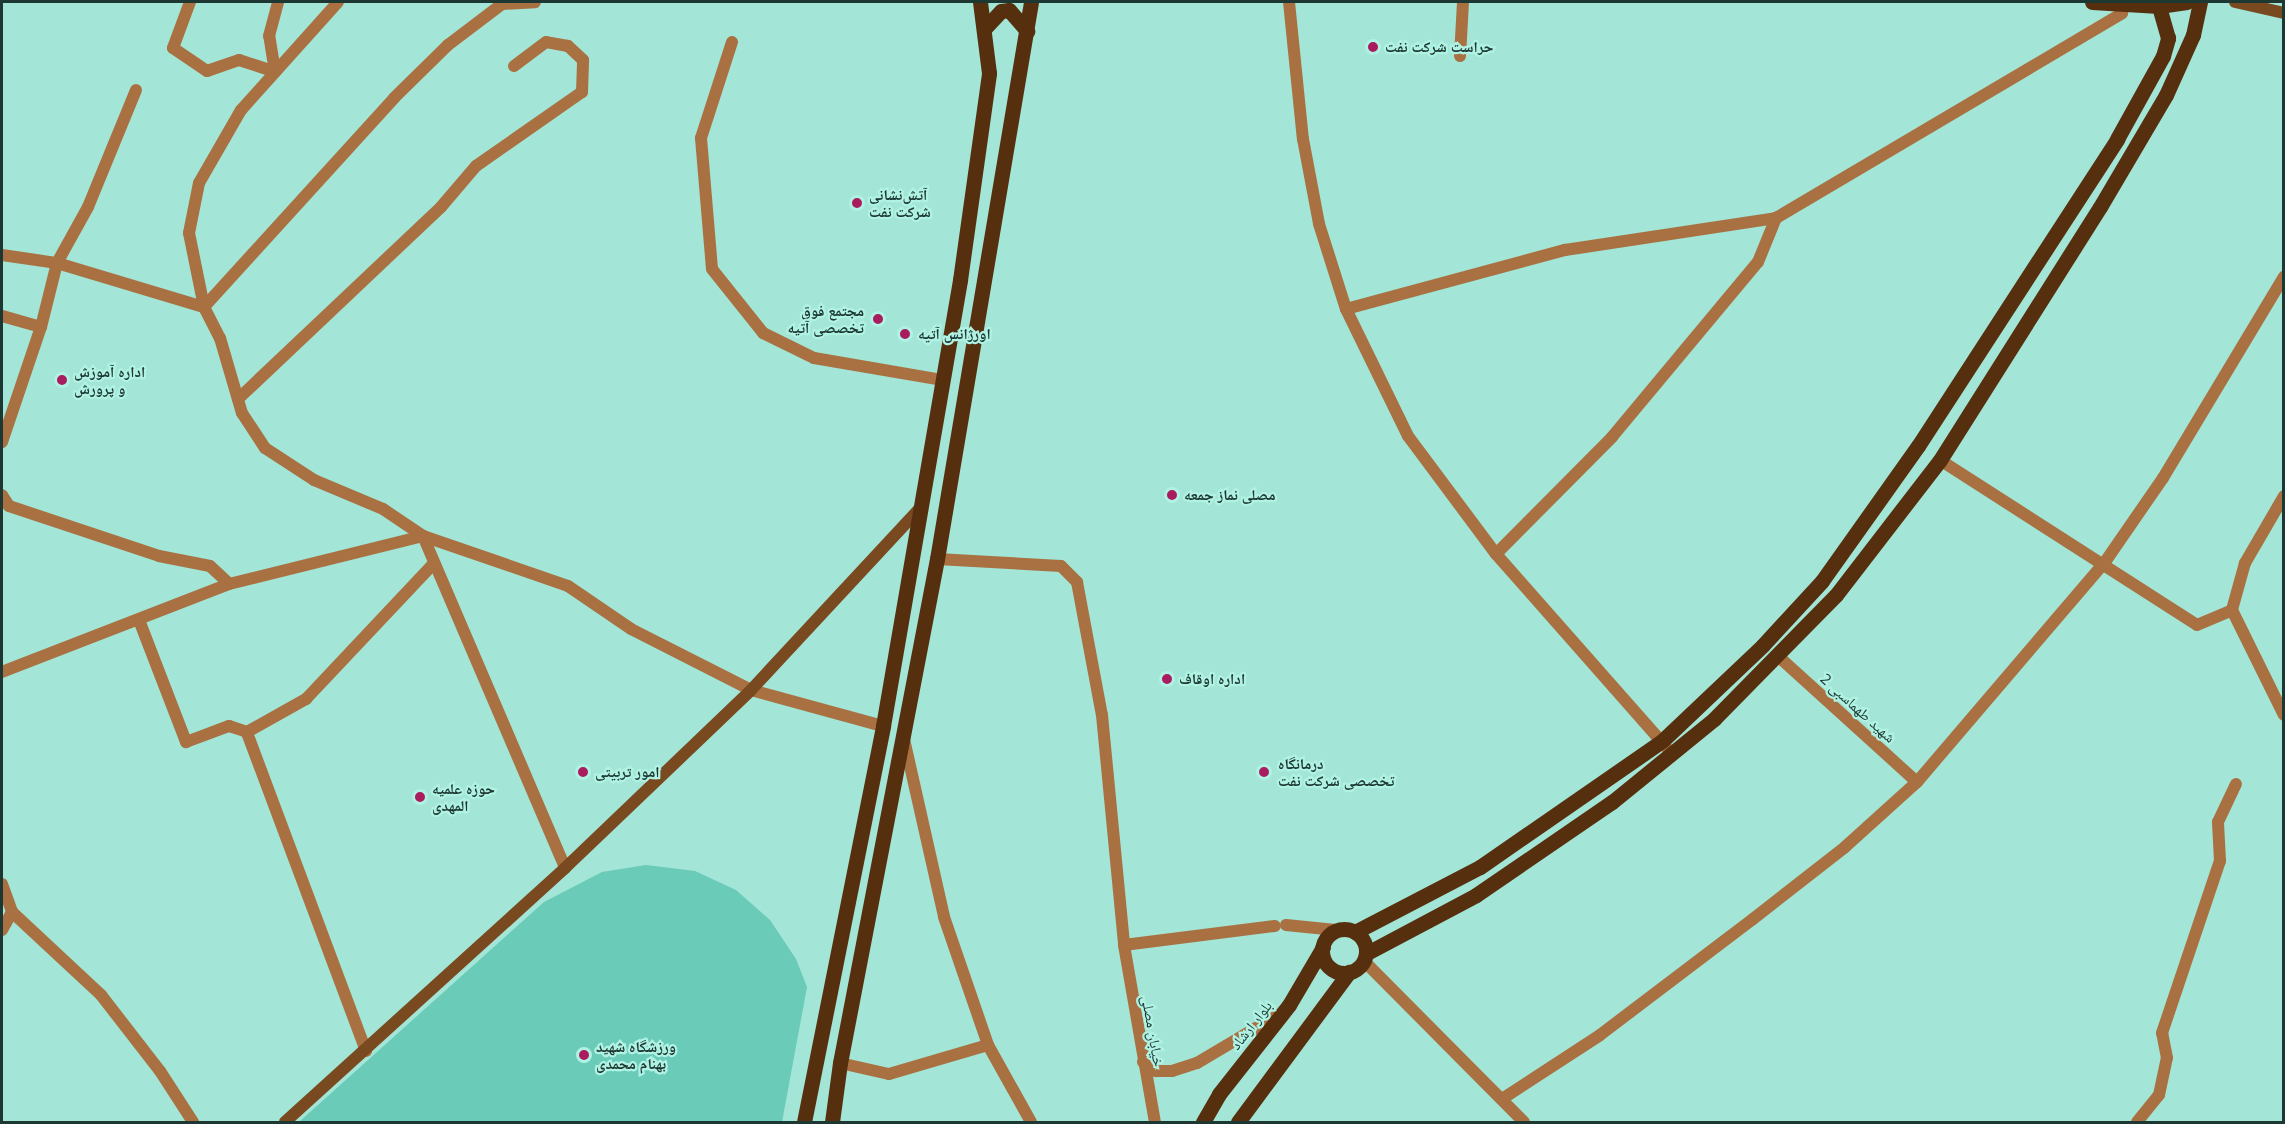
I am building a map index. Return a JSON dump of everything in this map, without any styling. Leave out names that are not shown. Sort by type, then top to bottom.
[{"type":"main road","points":[[804,1122],[883,726],[943,380],[989,73],[986,27],[980,2]]},
{"type":"main road","points":[[832,1122],[840,1063],[937,559],[1031,2]]},
{"type":"main road","points":[[2092,2],[2155,4],[2187,2]]},
{"type":"main road","points":[[1238,1122],[1348,972],[1365,957],[1476,895],[1673,755],[1779,657],[1836,595],[1940,460],[2166,95],[2193,35],[2200,2]]},
{"type":"main road","points":[[2235,2],[2283,13]]},
{"type":"main road","points":[[1348,972],[1329,966],[1323,946],[1336,930],[1355,932],[1480,867],[1662,741],[1763,645],[1822,581],[1918,446],[2099,168],[2163,56],[2168,38],[2155,4]]},
{"type":"main road","points":[[986,27],[1001,11],[1009,10],[1027,31]]},
{"type":"main road","points":[[285,1122],[366,1051],[565,868],[750,690],[921,507]]},
{"type":"main road","points":[[1355,932],[1365,957]]},
{"type":"main road","name":"بلوار ارشاد","points":[[1203,1122],[1219,1094],[1284,1012],[1323,946]]},
{"type":"street","points":[[190,2],[173,48],[207,70],[239,60],[275,72]]},
{"type":"street","points":[[275,72],[269,36],[278,2]]},
{"type":"street","points":[[338,2],[241,110],[199,183],[189,233],[204,307],[220,338],[238,399],[265,448],[314,480],[383,509],[423,537],[568,586],[631,629],[750,690],[883,726]]},
{"type":"street","points":[[204,307],[394,98],[448,45],[502,4],[535,2]]},
{"type":"street","points":[[1289,2],[1303,140],[1319,224],[1346,309],[1408,436],[1496,554],[1673,755]]},
{"type":"street","points":[[1460,56],[1463,2]]},
{"type":"street","points":[[1346,309],[1565,250],[1776,218],[2122,14],[2124,3]]},
{"type":"street","points":[[238,399],[441,207],[476,166],[582,92],[583,60],[568,46],[546,42],[514,66]]},
{"type":"street","points":[[732,42],[701,138],[712,269],[763,333],[814,358],[943,380]]},
{"type":"street","points":[[2,442],[41,327],[57,263],[88,207],[136,90]]},
{"type":"street","points":[[1496,554],[1612,437],[1758,262],[1776,218]]},
{"type":"street","points":[[2,255],[57,263],[204,307]]},
{"type":"street","points":[[1502,1099],[1600,1035],[1744,926],[1845,847],[1917,782],[2105,562],[2163,478],[2283,277]]},
{"type":"street","points":[[2,316],[41,327]]},
{"type":"street","points":[[1940,460],[2105,562],[2197,625],[2232,610]]},
{"type":"street","points":[[2,495],[5,509],[159,556],[210,566],[229,584]]},
{"type":"street","points":[[2282,708],[2232,610],[2245,563],[2283,495]]},
{"type":"street","points":[[423,537],[565,868]]},
{"type":"street","points":[[2,672],[229,584],[423,537]]},
{"type":"street","name":"خیابان مصلی","points":[[937,559],[1061,566],[1077,582],[1102,715],[1124,945],[1155,1122]]},
{"type":"street","points":[[139,620],[186,742],[229,726],[247,732],[306,699],[433,564]]},
{"type":"street","name":"شهید طهماسبی 2","points":[[1779,657],[1917,782]]},
{"type":"street","points":[[247,732],[366,1051]]},
{"type":"street","points":[[904,737],[944,916],[988,1045],[1031,1122]]},
{"type":"street","points":[[2137,1122],[2159,1095],[2167,1058],[2163,1033],[2220,861],[2218,822],[2236,784]]},
{"type":"street","points":[[2,884],[12,912],[101,995],[160,1071],[193,1122]]},
{"type":"street","points":[[2,930],[12,912]]},
{"type":"street","points":[[1124,945],[1280,926],[1336,930]]},
{"type":"street","points":[[1365,957],[1524,1122]]},
{"type":"street","points":[[1143,1062],[1156,1071],[1197,1063],[1284,1012]]},
{"type":"street","points":[[840,1063],[889,1074],[988,1045]]},
{"type":"green space","name":"ورزشگاه شهید بهنام محمدی","points":[[646,865],[695,871],[736,890],[770,920],[796,959],[807,987],[782,1122],[299,1122],[544,902],[602,872]]},
{"type":"place","name":"حراست شرکت نفت","points":[[1373,47]]},
{"type":"place","name":"آتش‌نشانی شرکت نفت","points":[[857,203]]},
{"type":"place","name":"مجتمع فوق تخصصی آتیه","points":[[878,319]]},
{"type":"place","name":"اورژانس آتیه","points":[[905,334]]},
{"type":"place","name":"اداره آموزش و پرورش","points":[[62,380]]},
{"type":"place","name":"مصلی نماز جمعه","points":[[1172,495]]},
{"type":"place","name":"اداره اوقاف","points":[[1167,679]]},
{"type":"place","name":"امور تربیتی","points":[[583,772]]},
{"type":"place","name":"درمانگاه تخصصی شرکت نفت","points":[[1264,772]]},
{"type":"place","name":"حوزه علمیه المهدی","points":[[420,797]]},
{"type":"place","name":"ورزشگاه شهید بهنام محمدی","points":[[584,1055]]}]
